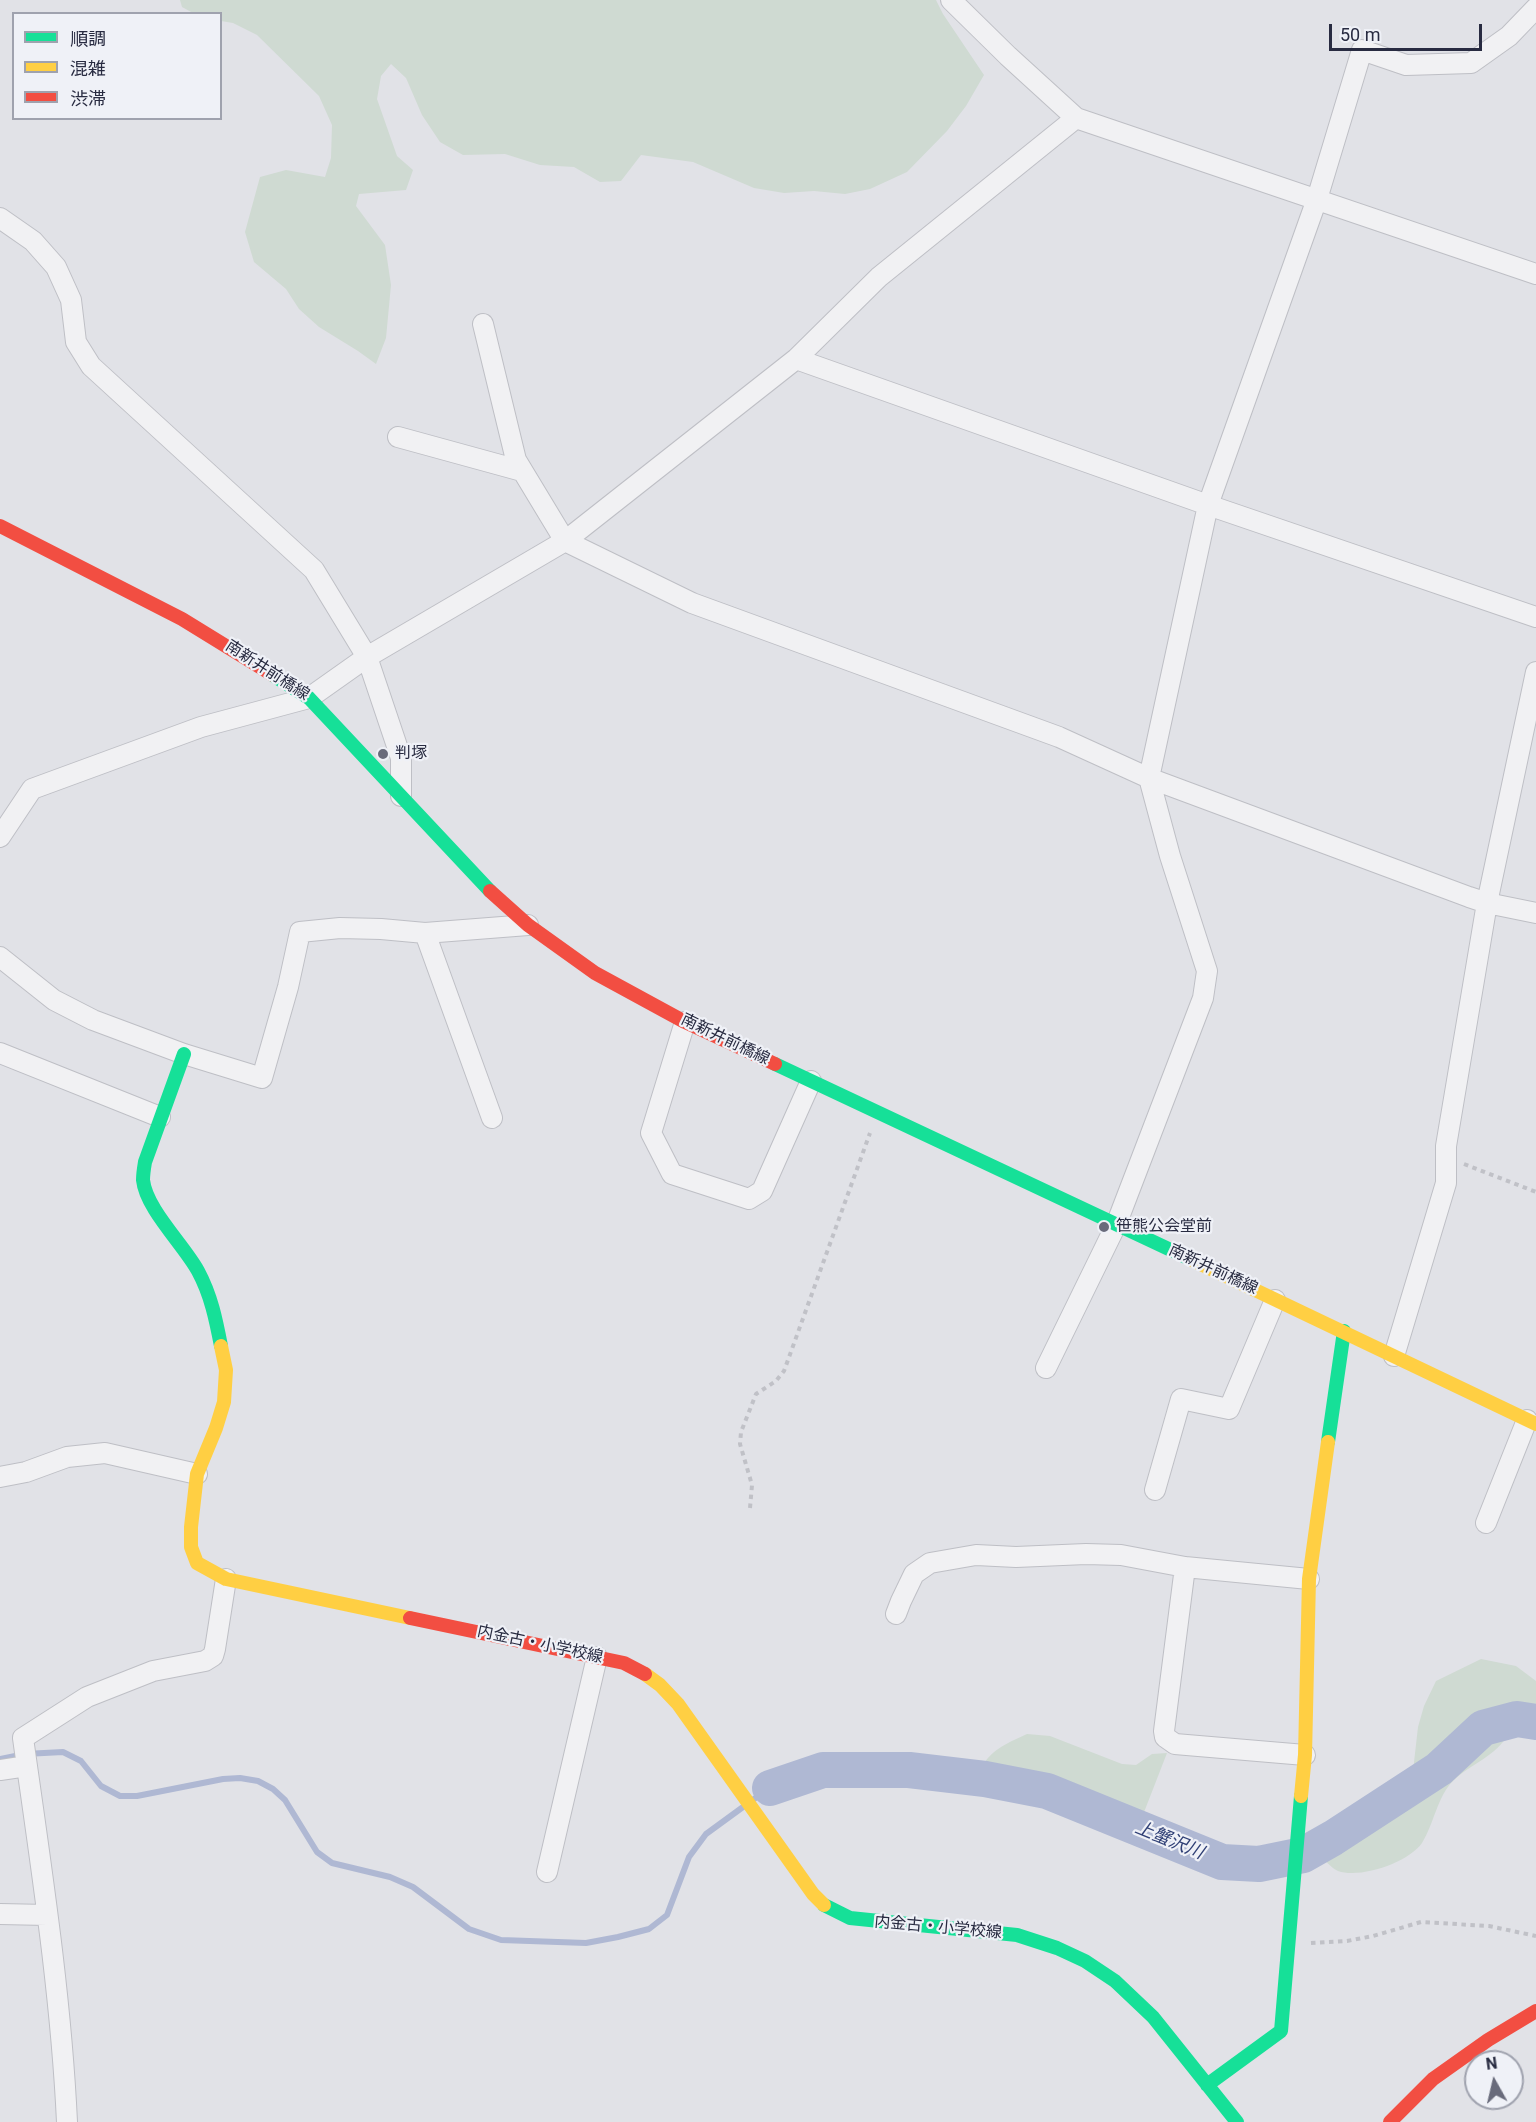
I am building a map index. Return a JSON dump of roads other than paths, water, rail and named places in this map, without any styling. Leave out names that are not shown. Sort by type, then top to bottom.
[{"type":"street","points":[[951,0],[1076,118],[1536,274]]},
{"type":"street","points":[[1046,1368],[1116,1225],[1203,998],[1207,971],[1170,856],[1149,778],[1208,505],[1317,199],[1362,50],[1406,65],[1471,63],[1509,36],[1536,8]]},
{"type":"street","points":[[0,837],[32,789],[201,727],[309,698],[367,657],[565,541],[796,359],[879,278],[1076,118]]},
{"type":"street","points":[[0,218],[33,241],[56,267],[71,300],[76,342],[91,366],[314,570],[367,657],[401,758],[401,796]]},
{"type":"street","points":[[483,324],[516,460],[565,541],[692,603],[1059,737],[1149,778],[1487,903],[1536,914]]},
{"type":"street","points":[[796,359],[1208,505],[1536,617]]},
{"type":"street","points":[[398,437],[522,471]]},
{"type":"street","name":"南新井前橋線","points":[[0,526],[182,619],[309,698],[471,872],[528,925],[596,973],[685,1022],[1344,1331],[1531,1422]]},
{"type":"street","points":[[1394,1356],[1446,1183],[1446,1146],[1487,903],[1536,672]]},
{"type":"street","points":[[0,957],[54,1000],[93,1020],[184,1054],[262,1078],[288,987],[300,932],[353,928],[425,933],[528,925]]},
{"type":"street","points":[[425,933],[492,1118]]},
{"type":"street","points":[[685,1022],[651,1133],[672,1174],[749,1199],[762,1191],[811,1081]]},
{"type":"street","points":[[0,1053],[160,1117]]},
{"type":"street","name":"内金古・小学校線","points":[[184,1054],[145,1162],[143,1180],[147,1195],[198,1270],[213,1303],[226,1370],[224,1402],[197,1474],[190,1527],[191,1546],[197,1563],[226,1579],[632,1666],[665,1688],[678,1704],[813,1894],[825,1906],[850,1918],[1017,1935],[1041,1941],[1094,1965],[1132,1996],[1160,2026],[1237,2122]]},
{"type":"street","points":[[1155,1490],[1181,1399],[1229,1409],[1275,1300]]},
{"type":"street","points":[[1207,2085],[1281,2031],[1305,1755],[1309,1579],[1344,1331]]},
{"type":"street","points":[[1486,1523],[1531,1422]]},
{"type":"street","points":[[0,1477],[26,1472],[67,1457],[105,1453],[197,1474]]},
{"type":"street","points":[[896,1614],[914,1574],[930,1563],[976,1555],[1016,1557],[1120,1555],[1185,1567],[1309,1579]]},
{"type":"street","points":[[1185,1567],[1165,1737],[1175,1744],[1305,1755]]},
{"type":"street","points":[[67,2122],[65,2068],[23,1738],[87,1697],[153,1671],[205,1661],[213,1656],[226,1579]]},
{"type":"street","points":[[547,1872],[597,1657]]},
{"type":"street","points":[[0,1770],[27,1766]]},
{"type":"street","points":[[0,1914],[47,1915]]},
{"type":"street","points":[[1390,2122],[1433,2079],[1488,2040],[1536,2011]]},
{"type":"waterway","name":"上蟹沢川","points":[[770,1788],[823,1770],[909,1770],[985,1779],[1047,1791],[1222,1862],[1259,1864],[1303,1855],[1333,1838],[1439,1769],[1483,1728],[1517,1719],[1536,1722]]},
{"type":"waterway","points":[[0,1759],[25,1754],[63,1752],[81,1761],[101,1786],[120,1796],[137,1796],[223,1779],[240,1778],[258,1781],[273,1789],[285,1800],[317,1852],[332,1863],[390,1877],[413,1887],[469,1929],[501,1940],[586,1943],[649,1929],[667,1915],[689,1857],[706,1834],[743,1807]]},
{"type":"waterway","points":[[754,1799],[770,1788]]},
{"type":"place","name":"判塚","points":[[383,754]]},
{"type":"place","name":"笹熊公会堂前","points":[[1104,1227]]}]
